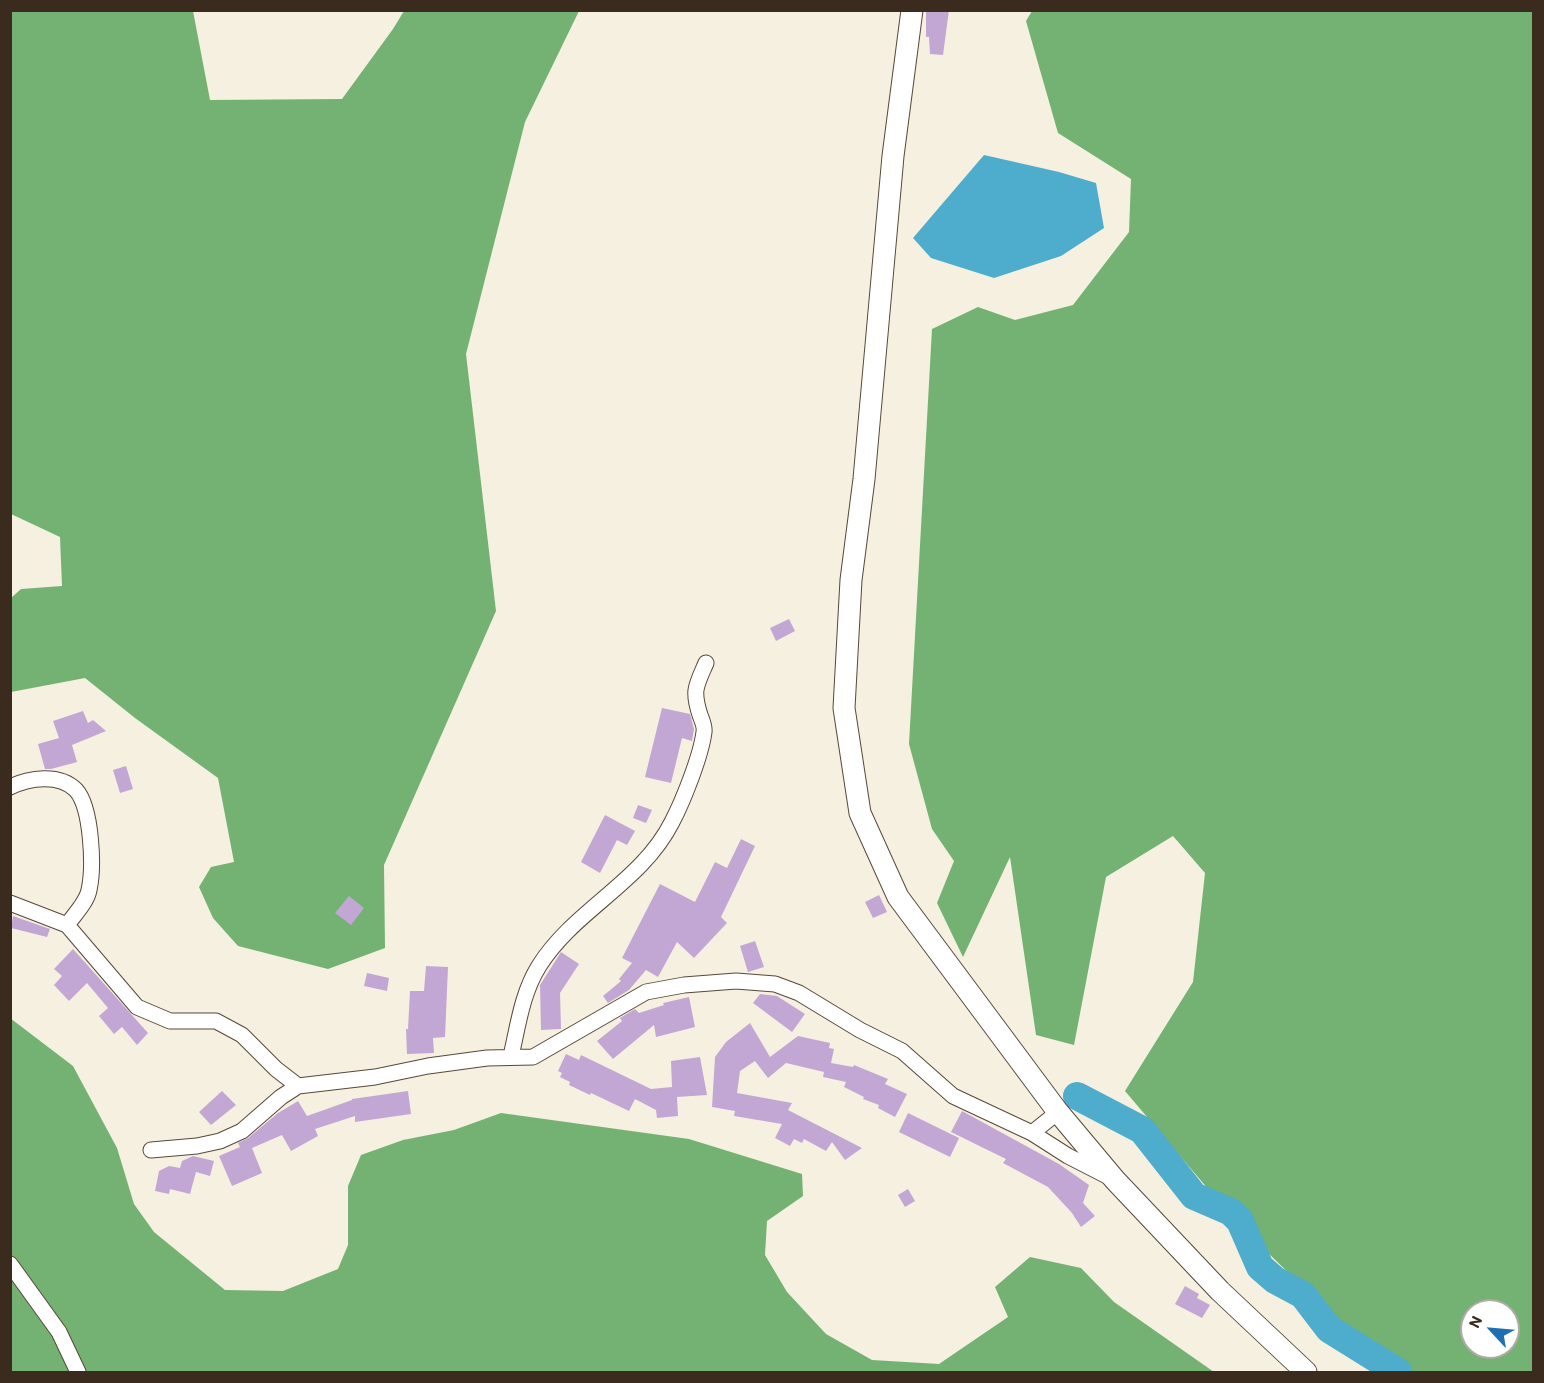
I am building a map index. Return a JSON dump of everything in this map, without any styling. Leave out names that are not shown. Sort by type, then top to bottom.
[{"type":"street","points":[[912,10],[893,156],[864,479],[851,580],[844,708],[860,813],[898,897],[1058,1112],[1115,1180],[1221,1291],[1306,1372]]},
{"type":"street","points":[[511,1056],[527,988],[540,965],[562,936],[630,876],[657,848],[671,824],[685,793],[705,730],[695,701],[695,689],[706,663]]},
{"type":"street","points":[[10,787],[25,780],[40,778],[59,781],[75,790],[83,804],[92,841],[89,892],[68,925]]},
{"type":"street","points":[[10,903],[68,925],[137,1007],[170,1020],[216,1021],[242,1035],[276,1069],[298,1086]]},
{"type":"street","points":[[151,1150],[197,1146],[242,1131],[280,1097],[298,1086],[375,1077],[428,1066],[487,1058],[532,1057],[646,992],[684,985],[736,981],[776,984],[799,993],[860,1030],[902,1050],[953,1096],[1032,1133],[1068,1156],[1115,1180]]},
{"type":"street","points":[[1032,1133],[1058,1112]]},
{"type":"street","points":[[10,1264],[59,1332],[78,1372]]},
{"type":"green space","points":[[11,11],[193,11],[210,100],[342,99],[404,11],[579,11],[525,122],[466,354],[496,611],[384,865],[385,948],[328,969],[238,946],[213,918],[199,887],[211,867],[234,862],[218,778],[135,718],[85,678],[11,692],[11,598],[21,589],[62,586],[60,537],[11,514]]},
{"type":"green space","points":[[1032,11],[1533,11],[1533,1372],[1391,1372],[1236,1222],[1125,1091],[1193,982],[1205,873],[1173,836],[1106,877],[1074,1045],[1036,1035],[1010,857],[963,957],[937,903],[954,861],[932,829],[909,744],[932,329],[978,307],[1015,320],[1073,305],[1129,232],[1131,179],[1058,133],[1026,21]]},
{"type":"green space","points":[[10,1018],[73,1066],[117,1148],[134,1204],[154,1232],[225,1290],[283,1291],[338,1269],[348,1245],[348,1186],[361,1155],[403,1140],[454,1130],[501,1113],[689,1139],[802,1174],[803,1196],[767,1221],[765,1255],[787,1292],[826,1334],[872,1360],[939,1364],[1008,1317],[995,1287],[1030,1257],[1081,1268],[1114,1302],[1214,1372],[11,1372]]},
{"type":"water","points":[[984,155],[1096,183],[1104,228],[1061,256],[994,278],[931,258],[913,238]]},
{"type":"building","points":[[926,10],[949,10],[943,55],[930,54],[929,37],[926,37]]},
{"type":"building","points":[[789,619],[795,631],[776,641],[770,628]]},
{"type":"building","points":[[662,708],[690,714],[694,729],[692,741],[682,738],[671,783],[645,777]]},
{"type":"building","points":[[83,711],[88,723],[93,720],[106,731],[72,745],[77,762],[45,769],[38,744],[59,738],[53,721]]},
{"type":"building","points":[[126,766],[133,789],[120,793],[113,770]]},
{"type":"building","points":[[638,805],[652,810],[646,823],[633,818]]},
{"type":"building","points":[[605,815],[635,831],[627,845],[617,840],[600,873],[581,862]]},
{"type":"building","points":[[741,839],[755,846],[721,917],[727,923],[694,958],[677,942],[658,977],[646,970],[629,990],[608,1003],[603,996],[621,981],[619,979],[632,963],[622,958],[660,884],[695,902],[715,862],[727,868]]},
{"type":"building","points":[[879,895],[887,912],[873,918],[865,902]]},
{"type":"building","points":[[349,896],[364,908],[351,925],[335,913]]},
{"type":"building","points":[[13,916],[50,929],[47,937],[11,928]]},
{"type":"building","points":[[755,941],[764,967],[748,972],[740,946]]},
{"type":"building","points":[[73,949],[148,1033],[137,1045],[122,1027],[114,1034],[99,1016],[108,1008],[87,983],[69,1001],[54,985],[62,976],[54,969]]},
{"type":"building","points":[[561,952],[579,964],[560,993],[561,1029],[541,1030],[540,985]]},
{"type":"building","points":[[426,966],[448,967],[445,1037],[433,1038],[434,1053],[407,1054],[406,1029],[408,1029],[410,991],[424,991]]},
{"type":"building","points":[[367,973],[389,978],[387,991],[364,986]]},
{"type":"building","points":[[760,994],[777,996],[805,1014],[792,1032],[753,1003]]},
{"type":"building","points":[[689,997],[695,1027],[656,1037],[654,1025],[613,1059],[597,1041],[622,1021],[620,1018],[635,1009],[639,1013],[664,1005],[663,1003]]},
{"type":"building","points":[[750,1023],[770,1057],[798,1036],[830,1043],[829,1048],[834,1049],[831,1063],[853,1067],[854,1065],[888,1079],[885,1084],[907,1094],[895,1117],[878,1108],[879,1105],[863,1099],[864,1097],[844,1087],[846,1082],[823,1077],[824,1072],[786,1063],[768,1078],[755,1061],[740,1071],[737,1093],[792,1103],[788,1110],[862,1148],[845,1160],[832,1142],[826,1151],[804,1139],[802,1143],[794,1139],[790,1146],[775,1138],[782,1124],[734,1116],[735,1111],[712,1107],[715,1057],[726,1042]]},
{"type":"building","points":[[566,1054],[579,1060],[581,1055],[651,1089],[672,1087],[671,1061],[700,1057],[707,1095],[677,1097],[678,1116],[657,1118],[656,1110],[635,1099],[629,1111],[569,1085],[570,1082],[560,1077],[562,1073],[558,1071]]},
{"type":"building","points":[[222,1091],[236,1105],[211,1125],[199,1112]]},
{"type":"building","points":[[408,1091],[411,1114],[355,1122],[355,1116],[315,1129],[318,1136],[291,1151],[282,1135],[252,1148],[262,1173],[232,1186],[219,1156],[240,1147],[238,1143],[298,1101],[307,1116],[352,1099]]},
{"type":"building","points":[[962,1111],[1059,1164],[1089,1185],[1083,1203],[1095,1216],[1081,1227],[1072,1213],[1048,1187],[1003,1163],[1006,1159],[951,1132]]},
{"type":"building","points":[[908,1113],[959,1138],[950,1157],[899,1132]]},
{"type":"building","points":[[193,1156],[214,1161],[210,1176],[196,1172],[190,1194],[170,1189],[169,1194],[155,1191],[159,1171],[169,1166],[180,1168],[182,1161]]},
{"type":"building","points":[[908,1189],[915,1201],[905,1207],[898,1195]]},
{"type":"building","points":[[1185,1286],[1199,1294],[1197,1298],[1210,1305],[1202,1318],[1175,1304]]},
{"type":"waterway","points":[[1077,1096],[1142,1130],[1194,1196],[1231,1212],[1240,1221],[1260,1267],[1275,1280],[1303,1295],[1329,1329],[1398,1372]]}]
